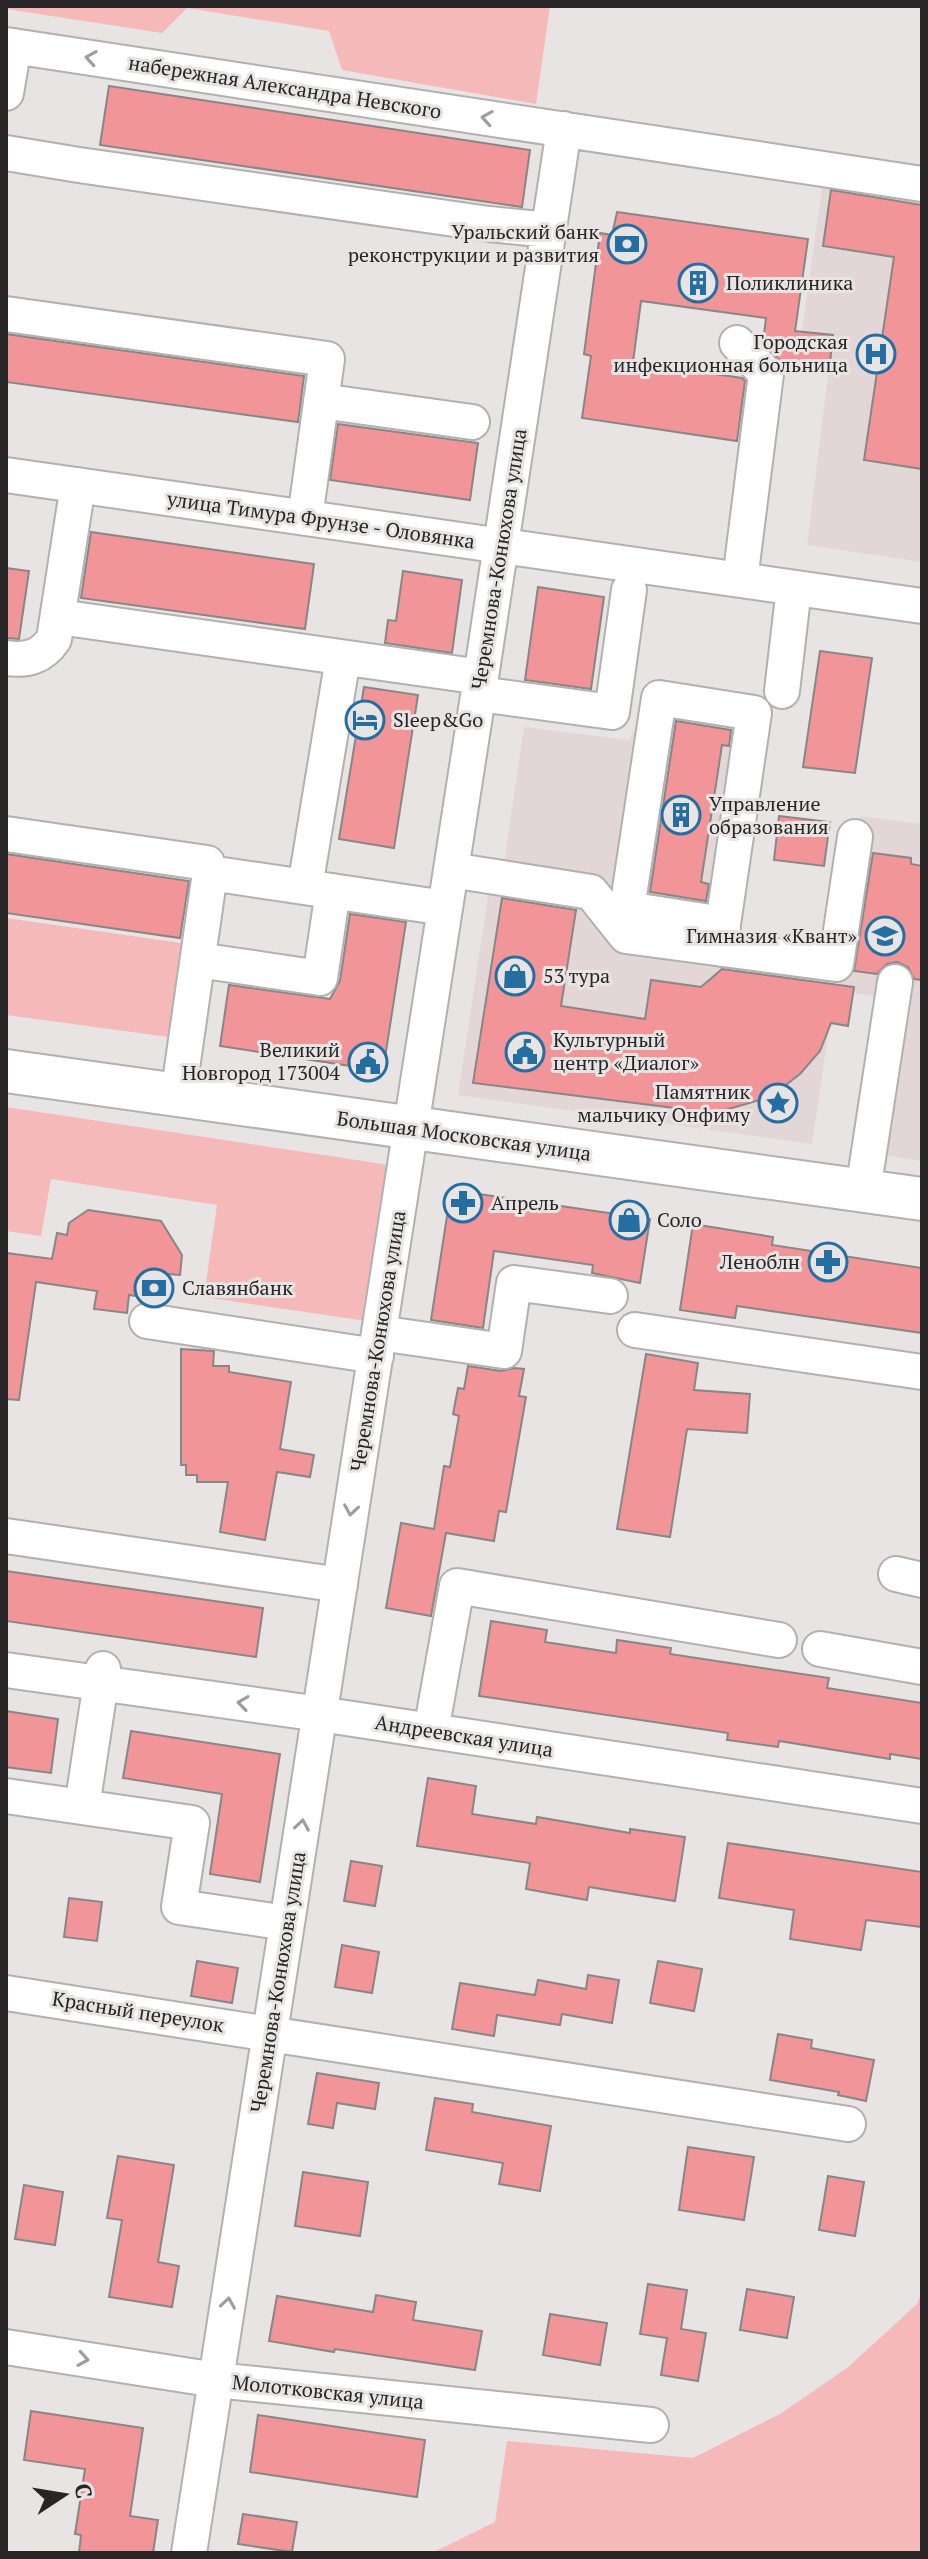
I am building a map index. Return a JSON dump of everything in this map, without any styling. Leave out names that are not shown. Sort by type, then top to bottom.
[{"type":"main road","name":"Большая Московская улица","points":[[6,1071],[922,1199]]},
{"type":"street","points":[[6,93],[10,45]]},
{"type":"street","name":"набережная Александра Невского","points":[[10,45],[922,184]]},
{"type":"street","name":"Черемнова-Конюхова улица","points":[[189,2553],[564,129]]},
{"type":"street","points":[[6,153],[489,224],[549,230]]},
{"type":"street","points":[[6,314],[327,359],[305,518]]},
{"type":"street","points":[[737,343],[766,374],[740,580]]},
{"type":"street","points":[[321,401],[472,422]]},
{"type":"street","name":"улица Тимура Фрунзе - Оловянка","points":[[6,475],[922,606]]},
{"type":"street","points":[[6,658],[27,659],[47,650],[54,639],[78,485]]},
{"type":"street","points":[[782,691],[794,588]]},
{"type":"street","points":[[59,617],[343,658],[612,712],[629,590]]},
{"type":"street","points":[[198,960],[320,978],[319,889],[343,658]]},
{"type":"street","points":[[722,936],[754,713],[659,698],[627,909],[722,936],[836,964],[855,837]]},
{"type":"street","points":[[6,834],[207,863],[210,873],[178,1096]]},
{"type":"street","points":[[451,870],[591,892],[626,936],[722,936]]},
{"type":"street","points":[[210,873],[445,908]]},
{"type":"street","points":[[863,1191],[895,982]]},
{"type":"street","points":[[147,1321],[377,1345],[504,1351],[514,1283],[610,1296]]},
{"type":"street","points":[[635,1330],[922,1372]]},
{"type":"street","points":[[6,1536],[340,1585]]},
{"type":"street","points":[[431,1731],[457,1586],[779,1640]]},
{"type":"street","points":[[820,1649],[922,1667]]},
{"type":"street","name":"Андреевская улица","points":[[6,1670],[102,1676],[320,1714],[922,1806]]},
{"type":"street","points":[[82,1807],[102,1676]]},
{"type":"street","points":[[6,1796],[192,1823],[179,1907],[287,1923]]},
{"type":"street","name":"Красный переулок","points":[[6,1993],[848,2124]]},
{"type":"street","name":"Молотковская улица","points":[[6,2347],[216,2380],[651,2425]]},
{"type":"shaded area","points":[[6,6],[550,6],[536,104],[342,70],[329,31],[187,8],[162,33],[6,9]]},
{"type":"shaded area","name":"Городская инфекционная больница","points":[[827,152],[922,166],[922,562],[807,545],[833,335],[802,331]]},
{"type":"shaded area","points":[[654,695],[757,710],[726,934],[503,869],[524,727],[629,740]]},
{"type":"shaded area","points":[[861,816],[922,824],[922,1161],[875,1154],[899,999],[838,991]]},
{"type":"shaded area","points":[[490,883],[838,969],[812,1144],[458,1095]]},
{"type":"shaded area","points":[[6,918],[188,944],[176,1038],[6,1015]]},
{"type":"shaded area","points":[[6,1107],[396,1166],[373,1322],[204,1297],[217,1205],[51,1179],[41,1236],[6,1231]]},
{"type":"shaded area","points":[[922,2291],[922,2553],[432,2553],[495,2522],[507,2441],[693,2458],[780,2414],[847,2368],[917,2304]]},
{"type":"building","points":[[109,86],[530,150],[522,207],[100,145]]},
{"type":"building","points":[[831,190],[922,205],[922,469],[864,460],[894,257],[823,246]]},
{"type":"building","name":"Поликлиника","points":[[617,212],[808,239],[795,331],[833,335],[829,372],[785,367],[763,342],[766,318],[641,301],[633,362],[742,378],[745,381],[737,441],[582,418],[591,356],[584,354],[600,233],[612,235]]},
{"type":"building","points":[[6,334],[304,376],[298,422],[6,382]]},
{"type":"building","points":[[338,424],[478,443],[470,500],[330,480]]},
{"type":"building","points":[[91,532],[314,564],[305,629],[81,598]]},
{"type":"building","points":[[6,568],[29,571],[19,639],[6,638]]},
{"type":"building","points":[[403,571],[462,580],[452,653],[385,643],[388,620],[396,621]]},
{"type":"building","points":[[538,587],[604,597],[591,689],[525,680]]},
{"type":"building","points":[[820,651],[872,658],[855,773],[803,767]]},
{"type":"building","points":[[364,687],[418,695],[394,848],[339,839]]},
{"type":"building","name":"Управление образования","points":[[676,721],[731,730],[729,746],[722,745],[701,882],[709,884],[706,901],[650,892]]},
{"type":"building","points":[[779,816],[830,822],[824,866],[774,860]]},
{"type":"building","name":"Гимназия «Квант»","points":[[873,853],[911,858],[911,864],[922,866],[922,980],[914,979],[908,967],[897,962],[887,964],[877,974],[854,971]]},
{"type":"building","points":[[6,854],[189,881],[180,938],[6,913]]},
{"type":"building","points":[[502,898],[576,910],[561,1006],[645,1019],[651,980],[701,987],[722,969],[854,987],[848,1026],[831,1023],[820,1051],[800,1074],[770,1097],[715,1113],[473,1083]]},
{"type":"building","points":[[350,914],[406,922],[383,1071],[220,1046],[229,985],[330,999],[340,981]]},
{"type":"building","points":[[451,1190],[650,1219],[640,1283],[592,1273],[593,1265],[494,1251],[483,1328],[431,1320]]},
{"type":"building","points":[[88,1210],[161,1221],[182,1255],[180,1275],[168,1274],[165,1300],[129,1295],[127,1313],[94,1309],[97,1291],[36,1282],[19,1400],[6,1399],[6,1253],[52,1259],[57,1233],[67,1235],[69,1223]]},
{"type":"building","points":[[693,1224],[773,1237],[772,1245],[922,1268],[922,1333],[737,1306],[735,1318],[680,1310]]},
{"type":"building","points":[[181,1349],[214,1351],[213,1366],[229,1366],[229,1372],[291,1382],[280,1449],[314,1455],[310,1477],[277,1472],[265,1540],[220,1532],[228,1482],[197,1482],[197,1475],[186,1475],[186,1465],[181,1465]]},
{"type":"building","points":[[646,1354],[698,1363],[694,1390],[750,1394],[747,1433],[687,1429],[670,1537],[617,1529]]},
{"type":"building","points":[[468,1366],[501,1371],[524,1369],[519,1396],[526,1397],[506,1512],[499,1511],[494,1541],[446,1533],[431,1616],[386,1608],[401,1523],[434,1529],[444,1466],[450,1467],[459,1416],[453,1414],[458,1388],[464,1389]]},
{"type":"building","points":[[6,1571],[263,1608],[256,1657],[6,1621]]},
{"type":"building","points":[[491,1621],[547,1630],[545,1642],[616,1653],[617,1640],[671,1648],[670,1654],[829,1678],[827,1688],[922,1703],[922,1759],[890,1754],[890,1759],[779,1741],[778,1747],[727,1740],[728,1733],[479,1696]]},
{"type":"building","points":[[6,1711],[58,1719],[51,1773],[6,1767]]},
{"type":"building","points":[[131,1731],[280,1754],[260,1882],[210,1874],[222,1794],[123,1778]]},
{"type":"building","points":[[428,1778],[476,1786],[472,1814],[536,1824],[537,1817],[630,1833],[630,1829],[685,1837],[675,1901],[589,1887],[587,1900],[526,1889],[530,1863],[417,1846]]},
{"type":"building","points":[[728,1843],[922,1872],[922,1927],[866,1920],[861,1950],[790,1939],[794,1910],[719,1898]]},
{"type":"building","points":[[351,1861],[382,1866],[375,1906],[344,1901]]},
{"type":"building","points":[[69,1898],[102,1902],[97,1941],[64,1937]]},
{"type":"building","points":[[342,1945],[379,1952],[372,1993],[335,1987]]},
{"type":"building","points":[[197,1961],[238,1968],[232,2003],[191,1996]]},
{"type":"building","points":[[658,1961],[702,1969],[694,2011],[650,2003]]},
{"type":"building","points":[[588,1975],[619,1980],[612,2023],[562,2014],[560,2025],[497,2015],[494,2036],[452,2029],[460,1983],[535,1995],[538,1980],[586,1989]]},
{"type":"building","points":[[778,2034],[812,2040],[811,2048],[874,2060],[866,2101],[838,2095],[839,2092],[770,2080]]},
{"type":"building","points":[[317,2073],[379,2083],[375,2109],[337,2103],[333,2128],[308,2124]]},
{"type":"building","points":[[435,2098],[473,2104],[472,2112],[551,2126],[540,2191],[499,2184],[503,2163],[426,2150]]},
{"type":"building","points":[[688,2147],[754,2157],[744,2220],[679,2210]]},
{"type":"building","points":[[118,2156],[174,2165],[158,2262],[179,2266],[172,2307],[109,2297],[122,2220],[107,2218]]},
{"type":"building","points":[[303,2172],[368,2182],[360,2236],[295,2226]]},
{"type":"building","points":[[828,2176],[864,2182],[855,2236],[819,2230]]},
{"type":"building","points":[[24,2185],[63,2192],[55,2245],[15,2239]]},
{"type":"building","points":[[648,2284],[687,2290],[681,2329],[706,2333],[698,2381],[661,2375],[667,2338],[640,2334]]},
{"type":"building","points":[[747,2289],[794,2297],[787,2338],[740,2330]]},
{"type":"building","points":[[376,2295],[416,2302],[413,2320],[482,2331],[475,2370],[269,2341],[277,2296],[373,2312]]},
{"type":"building","points":[[550,2314],[607,2323],[600,2365],[543,2355]]},
{"type":"building","points":[[31,2411],[143,2428],[130,2516],[158,2520],[153,2553],[79,2553],[81,2535],[75,2534],[85,2469],[24,2460]]},
{"type":"building","points":[[258,2415],[425,2440],[417,2497],[250,2472]]},
{"type":"building","points":[[243,2514],[297,2522],[292,2552],[238,2544]]},
{"type":"place","name":"Уральский банк реконструкции и развития","points":[[627,244]]},
{"type":"place","name":"Поликлиника","points":[[698,283]]},
{"type":"place","name":"Городская инфекционная больница","points":[[876,354]]},
{"type":"place","name":"Sleep&Go","points":[[365,720]]},
{"type":"place","name":"Управление образования","points":[[681,815]]},
{"type":"place","name":"Гимназия «Квант»","points":[[885,936]]},
{"type":"place","name":"53 тура","points":[[515,976]]},
{"type":"place","name":"Культурный центр «Диалог»","points":[[525,1052]]},
{"type":"place","name":"Великий Новгород 173004","points":[[368,1062]]},
{"type":"place","name":"Памятник мальчику Онфиму","points":[[778,1103]]},
{"type":"place","name":"Апрель","points":[[463,1203]]},
{"type":"place","name":"Соло","points":[[629,1220]]},
{"type":"place","name":"Леноблн","points":[[828,1262]]},
{"type":"place","name":"Славянбанк","points":[[154,1288]]}]
